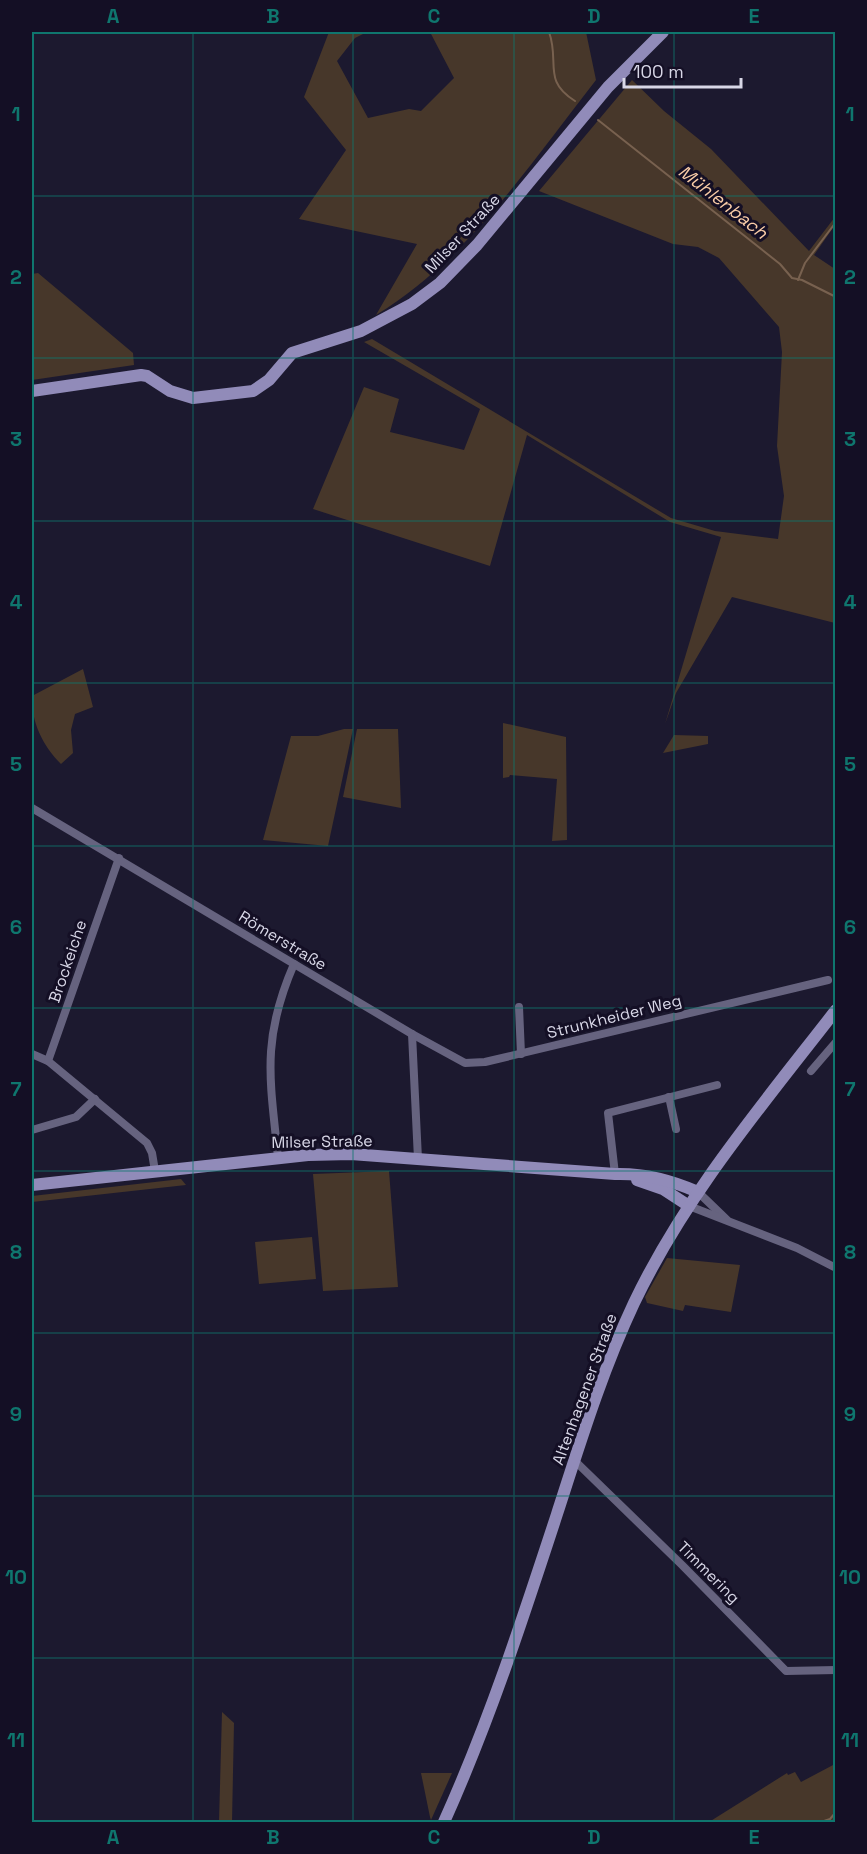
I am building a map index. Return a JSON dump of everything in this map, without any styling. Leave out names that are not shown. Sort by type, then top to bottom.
[{"type":"main road","name":"Milser Straße","points":[[32,391],[141,375],[147,376],[170,391],[194,398],[253,391],[269,380],[292,352],[338,340],[384,321],[440,283],[477,246],[608,87],[663,32]]},
{"type":"main road","name":"Altenhagener Straße","points":[[444,1822],[494,1702],[574,1460],[622,1328],[646,1279],[698,1192],[836,1010]]},
{"type":"main road","name":"Milser Straße","points":[[32,1185],[278,1157],[351,1154],[650,1176],[698,1192]]},
{"type":"main road","name":"Milser Straße","points":[[615,1174],[663,1189],[689,1206]]},
{"type":"street","name":"Römerstraße","points":[[32,808],[412,1034]]},
{"type":"street","name":"Brockeiche","points":[[48,1061],[118,858]]},
{"type":"street","points":[[278,1157],[270,1078],[270,1043],[276,1010],[294,964]]},
{"type":"street","name":"Strunkheider Weg","points":[[412,1034],[465,1063],[485,1062],[828,980]]},
{"type":"street","points":[[519,1007],[521,1054]]},
{"type":"street","points":[[412,1034],[417,1159]]},
{"type":"street","points":[[811,1071],[836,1042]]},
{"type":"street","points":[[32,1054],[48,1061],[147,1143],[153,1153],[155,1171]]},
{"type":"street","points":[[615,1174],[608,1113],[717,1085]]},
{"type":"street","points":[[669,1097],[676,1129]]},
{"type":"street","points":[[32,1130],[76,1117],[95,1100]]},
{"type":"street","points":[[698,1192],[730,1222]]},
{"type":"street","points":[[689,1206],[797,1248],[836,1268]]},
{"type":"street","name":"Timmering","points":[[574,1460],[786,1671],[836,1670]]},
{"type":"shaded area","points":[[329,32],[367,32],[355,38],[337,61],[368,118],[409,109],[421,111],[454,78],[430,32],[586,32],[596,80],[522,177],[469,238],[409,292],[376,315],[417,244],[299,219],[346,150],[304,97]]},
{"type":"shaded area","points":[[632,80],[664,111],[711,149],[809,251],[835,217],[835,225],[814,255],[835,269],[835,623],[732,597],[676,693],[665,724],[721,537],[670,522],[527,435],[490,566],[313,509],[364,387],[399,399],[390,432],[464,450],[480,409],[364,342],[372,339],[671,518],[715,531],[778,539],[784,496],[777,446],[782,352],[779,327],[719,258],[698,247],[673,244],[539,191]]},
{"type":"shaded area","points":[[38,273],[133,353],[134,365],[32,380],[32,274]]},
{"type":"shaded area","points":[[83,669],[93,707],[75,714],[71,730],[73,753],[61,764],[39,733],[32,706],[32,696]]},
{"type":"shaded area","points":[[503,723],[566,737],[567,840],[552,841],[557,779],[510,775],[503,778]]},
{"type":"shaded area","points":[[353,729],[328,846],[263,840],[291,736],[318,736]]},
{"type":"shaded area","points":[[357,729],[398,729],[401,808],[343,797]]},
{"type":"shaded area","points":[[674,735],[708,736],[708,744],[663,753]]},
{"type":"shaded area","points":[[389,1171],[398,1287],[323,1291],[313,1174]]},
{"type":"shaded area","points":[[181,1179],[186,1185],[32,1202],[32,1196]]},
{"type":"shaded area","points":[[312,1237],[316,1279],[259,1284],[255,1242]]},
{"type":"shaded area","points":[[667,1258],[740,1265],[731,1312],[685,1305],[683,1311],[647,1303],[645,1297]]},
{"type":"shaded area","points":[[222,1712],[234,1723],[232,1822],[219,1822]]},
{"type":"shaded area","points":[[835,1764],[835,1822],[709,1822],[787,1773],[788,1775],[795,1772],[801,1782]]},
{"type":"shaded area","points":[[421,1773],[452,1773],[431,1820],[430,1817]]},
{"type":"waterway","name":"Mühlenbach","points":[[549,32],[555,78],[565,94],[575,101]]},
{"type":"waterway","name":"Mühlenbach","points":[[598,120],[780,264],[792,278],[802,280],[836,297]]},
{"type":"waterway","points":[[798,280],[805,263],[836,222]]},
{"type":"waterway","points":[[821,1822],[830,1819],[836,1812]]}]
